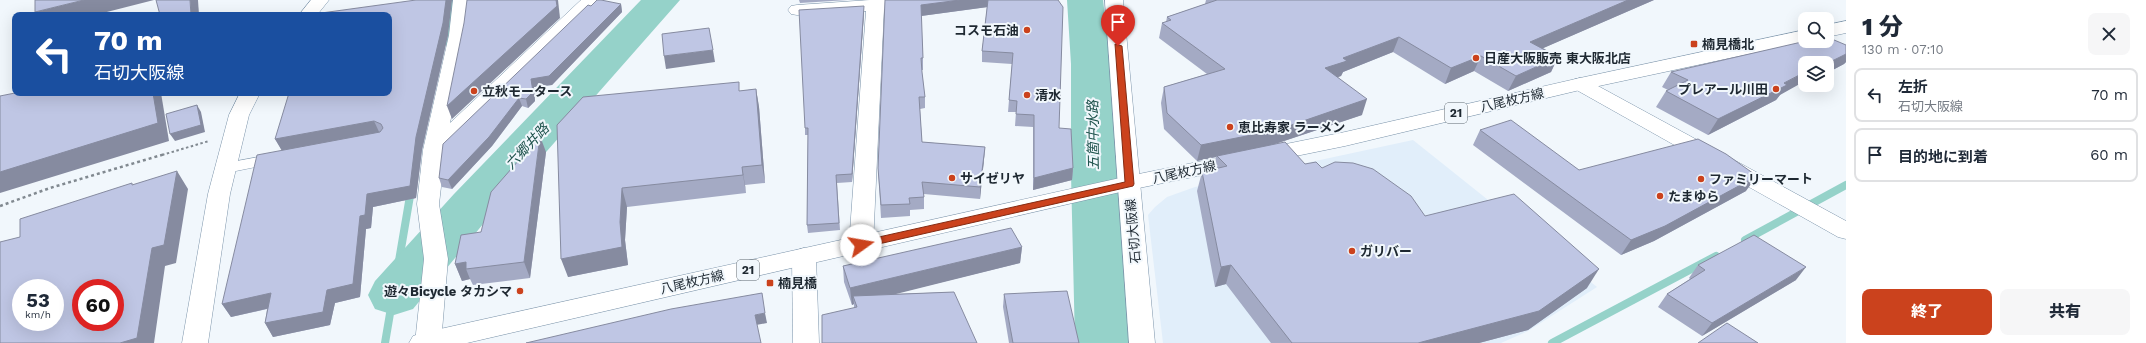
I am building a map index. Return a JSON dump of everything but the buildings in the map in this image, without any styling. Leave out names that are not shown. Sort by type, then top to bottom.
[{"type":"street","points":[[310,12],[320,0]]},
{"type":"street","points":[[426,343],[436,259],[428,204],[434,150],[458,36],[462,0]]},
{"type":"street","points":[[434,150],[591,0]]},
{"type":"street","points":[[797,10],[875,5],[913,0]]},
{"type":"street","name":"石切大阪線","points":[[1114,0],[1142,343]]},
{"type":"street","points":[[861,245],[875,5]]},
{"type":"street","points":[[1834,30],[1846,27]]},
{"type":"street","name":"八尾枚方線","points":[[426,343],[1074,196],[1345,139],[1580,84],[1798,37]]},
{"type":"street","points":[[1580,84],[1846,231]]},
{"type":"street","points":[[195,343],[219,194],[239,115],[248,96]]},
{"type":"street","points":[[804,258],[806,343]]},
{"type":"lane","points":[[226,168],[288,157]]},
{"type":"path","points":[[0,206],[50,188],[235,134]]},
{"type":"shaded area","name":"ガリバー","points":[[1413,140],[1597,287],[1528,331],[1501,343],[1163,343],[1148,215],[1167,197],[1195,187]]},
{"type":"waterway","points":[[446,42],[452,16],[452,0]]},
{"type":"waterway","name":"六郷井路","points":[[394,295],[471,206],[662,0]]},
{"type":"waterway","name":"五箇中水路","points":[[1085,0],[1091,64],[1094,174],[1103,343]]},
{"type":"waterway","points":[[1745,240],[1846,185]]},
{"type":"waterway","points":[[385,343],[411,190]]},
{"type":"waterway","points":[[1552,343],[1716,256]]},
{"type":"place","name":"コスモ石油","points":[[1027,30]]},
{"type":"place","name":"楠見橋北","points":[[1694,44]]},
{"type":"place","name":"日産大阪販売 東大阪北店","points":[[1476,58]]},
{"type":"place","name":"プレアール川田","points":[[1776,89]]},
{"type":"place","name":"立秋モータース","points":[[474,91]]},
{"type":"place","name":"清水","points":[[1027,95]]},
{"type":"place","name":"恵比寿家 ラーメン","points":[[1230,127]]},
{"type":"place","name":"サイゼリヤ","points":[[952,178]]},
{"type":"place","name":"ファミリーマート","points":[[1701,179]]},
{"type":"place","name":"たまゆら","points":[[1660,196]]},
{"type":"place","name":"ガリバー","points":[[1352,251]]},
{"type":"place","name":"楠見橋","points":[[770,283]]},
{"type":"place","name":"遊々Bicycle タカシマ","points":[[520,291]]},
{"type":"route","points":[[861,245],[1130,184],[1118,46]]}]
